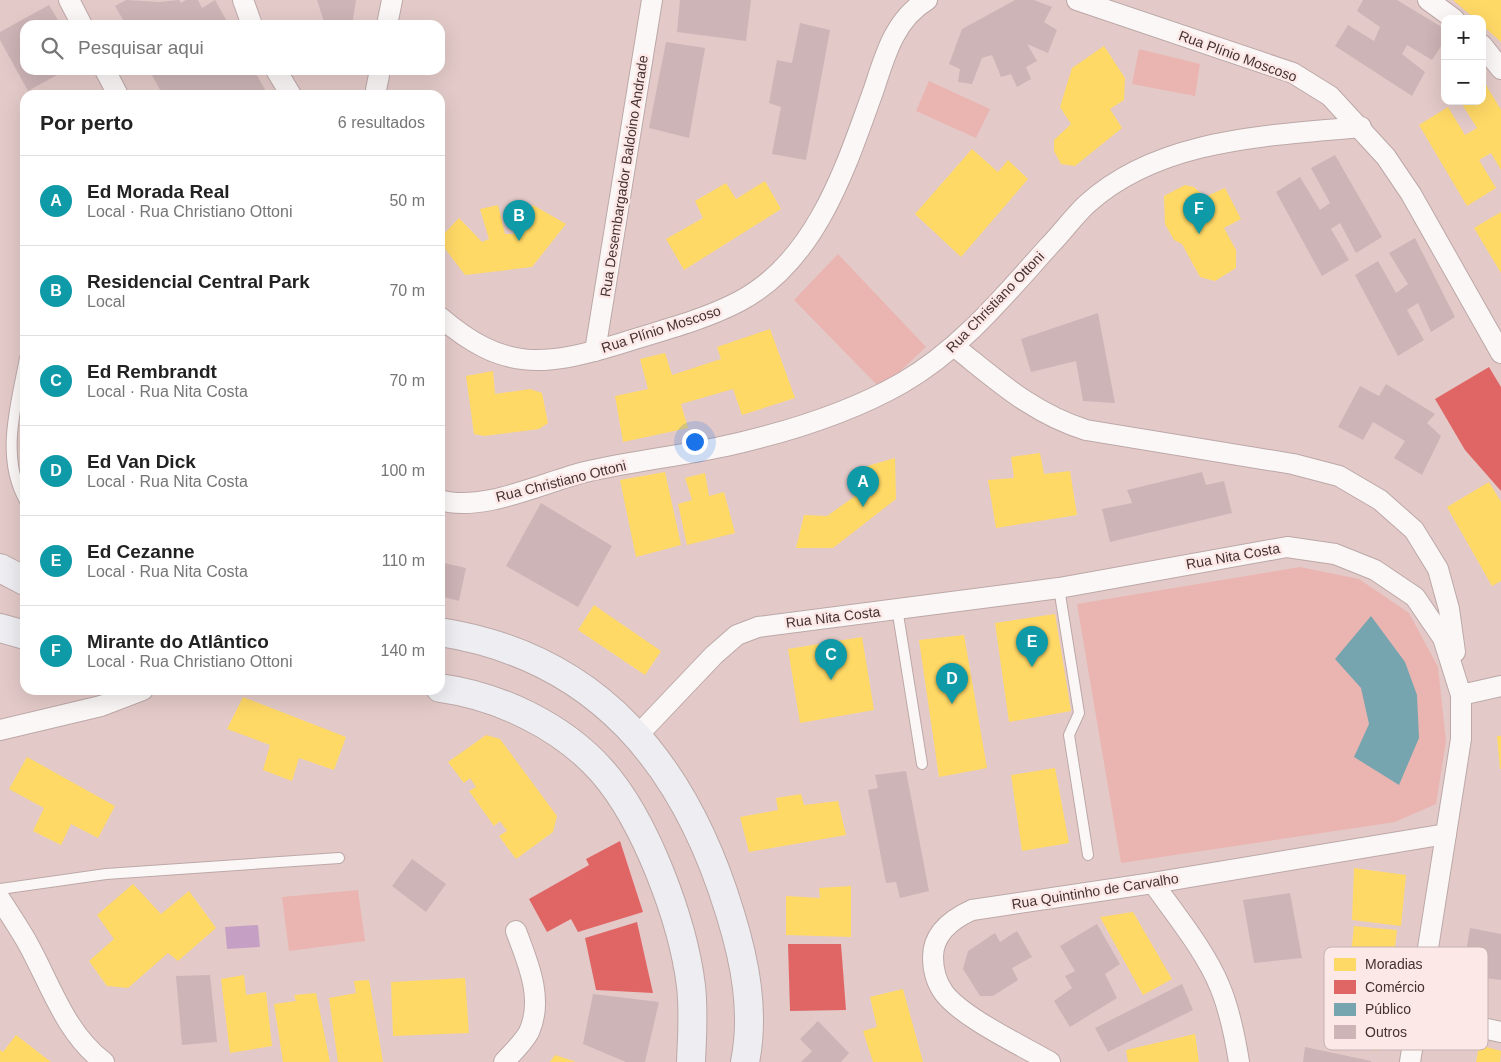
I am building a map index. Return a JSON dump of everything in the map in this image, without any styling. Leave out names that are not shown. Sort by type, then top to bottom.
[{"type":"main road","points":[[0,568],[20,578]]},
{"type":"main road","points":[[0,628],[20,634]]},
{"type":"main road","points":[[445,633],[506,648],[557,670],[600,700],[637,736],[671,780],[686,805],[721,885],[736,933],[750,998],[745,1062]]},
{"type":"main road","points":[[445,689],[490,699],[525,714],[555,731],[578,748],[602,771],[622,799],[657,868],[681,942],[690,986],[693,1024],[691,1062]]},
{"type":"street","points":[[69,0],[79,20]]},
{"type":"street","points":[[243,0],[250,20]]},
{"type":"street","points":[[389,20],[392,0]]},
{"type":"street","name":"Rua Desembargador Baldoino Andrade","points":[[595,351],[652,0]]},
{"type":"street","name":"Rua Plínio Moscoso","points":[[445,321],[460,334],[499,355],[536,362],[566,358],[595,351],[710,315],[741,300],[772,278],[802,247],[829,201],[898,28],[918,5],[927,0]]},
{"type":"street","name":"Rua Plínio Moscoso","points":[[1077,0],[1293,73],[1330,96],[1386,157],[1411,194],[1501,353]]},
{"type":"street","points":[[1428,0],[1449,15]]},
{"type":"street","points":[[1486,50],[1501,69]]},
{"type":"street","points":[[108,75],[115,90]]},
{"type":"street","points":[[279,75],[288,90]]},
{"type":"street","points":[[376,90],[379,75]]},
{"type":"street","name":"Rua Christiano Ottoni","points":[[445,500],[482,502],[585,472],[742,443],[838,413],[902,383],[955,347],[1087,204],[1123,178],[1163,160],[1204,146],[1268,136],[1360,127]]},
{"type":"street","points":[[955,347],[1028,404],[1058,421],[1086,430],[1302,466],[1339,476],[1380,500],[1414,530],[1438,569],[1449,609],[1461,694],[1501,686]]},
{"type":"street","name":"Rua Nita Costa","points":[[637,736],[714,655],[737,635],[758,627],[1059,588],[1286,547],[1335,554],[1375,570],[1415,597],[1443,638],[1461,694],[1461,739],[1428,947]]},
{"type":"street","points":[[0,730],[101,706],[130,695]]},
{"type":"street","name":"Rua Quintinho de Carvalho","points":[[1050,1062],[960,1008],[944,992],[933,970],[933,950],[940,932],[954,918],[972,910],[1153,883],[1446,834]]},
{"type":"street","points":[[1153,883],[1190,935],[1220,986],[1234,1030],[1239,1062]]},
{"type":"street","points":[[0,899],[27,943],[47,986],[70,1025],[96,1056],[104,1062]]},
{"type":"street","points":[[504,1062],[529,1032],[536,1004],[531,973],[516,931]]},
{"type":"street","points":[[1488,1029],[1501,1032]]},
{"type":"lane","points":[[20,386],[9,440],[11,469],[20,490]]},
{"type":"lane","points":[[1059,588],[1079,713],[1069,734],[1088,855]]},
{"type":"lane","points":[[897,608],[922,764]]},
{"type":"lane","points":[[0,889],[106,874],[339,858]]},
{"type":"shaded area","points":[[1139,49],[1200,64],[1195,96],[1132,84]]},
{"type":"shaded area","points":[[929,81],[990,109],[976,138],[916,111]]},
{"type":"shaded area","points":[[838,254],[926,347],[881,389],[794,300]]},
{"type":"shaded area","points":[[1300,567],[1359,579],[1409,613],[1438,667],[1446,741],[1436,804],[1395,822],[1121,863],[1077,604]]},
{"type":"shaded area","points":[[358,890],[365,941],[289,951],[282,897]]},
{"type":"shaded area","points":[[258,925],[260,947],[227,949],[225,927]]},
{"type":"building: Moradias","points":[[1453,0],[1501,0],[1501,42],[1486,29],[1486,15],[1470,15]]},
{"type":"building: Moradias","points":[[1104,46],[1125,78],[1124,100],[1110,109],[1122,128],[1075,166],[1061,164],[1054,151],[1054,140],[1071,124],[1060,107],[1072,68]]},
{"type":"building: Moradias","points":[[1486,85],[1501,110],[1501,170],[1491,153],[1479,160],[1496,188],[1467,206],[1419,125],[1448,107],[1465,135],[1477,128],[1463,105],[1486,105]]},
{"type":"building: Moradias","points":[[972,149],[998,172],[1008,160],[1028,179],[961,257],[915,214]]},
{"type":"building: Moradias","points":[[765,181],[781,209],[684,270],[666,239],[703,218],[695,201],[726,183],[736,199]]},
{"type":"building: Moradias","points":[[1185,185],[1194,187],[1205,197],[1225,188],[1241,219],[1224,228],[1236,250],[1236,268],[1215,281],[1200,277],[1182,244],[1174,240],[1165,224],[1164,196]]},
{"type":"building: Moradias","points":[[498,205],[505,234],[513,234],[533,205],[566,224],[532,267],[465,275],[445,249],[445,233],[459,218],[482,242],[489,239],[480,209]]},
{"type":"building: Moradias","points":[[1501,212],[1501,273],[1474,228]]},
{"type":"building: Moradias","points":[[770,329],[795,398],[742,415],[733,389],[681,404],[688,428],[623,442],[615,396],[648,389],[640,359],[665,353],[672,375],[721,359],[717,347]]},
{"type":"building: Moradias","points":[[493,371],[495,394],[530,389],[542,393],[548,423],[539,429],[484,436],[474,434],[466,376]]},
{"type":"building: Moradias","points":[[1040,453],[1044,474],[1070,471],[1077,515],[996,528],[988,480],[1014,478],[1011,457]]},
{"type":"building: Moradias","points":[[895,458],[896,499],[833,548],[796,548],[804,515],[827,516],[865,489],[864,467]]},
{"type":"building: Moradias","points":[[665,472],[681,545],[636,557],[620,480]]},
{"type":"building: Moradias","points":[[705,473],[709,496],[724,492],[735,533],[687,545],[678,504],[692,500],[685,478]]},
{"type":"building: Moradias","points":[[1489,482],[1501,502],[1501,581],[1492,586],[1447,507]]},
{"type":"building: Moradias","points":[[594,605],[661,651],[645,675],[578,630]]},
{"type":"building: Moradias","points":[[1055,614],[1071,711],[1009,722],[995,623]]},
{"type":"building: Moradias","points":[[964,635],[987,768],[939,777],[919,640]]},
{"type":"building: Moradias","points":[[862,637],[874,710],[800,723],[788,649]]},
{"type":"building: Moradias","points":[[243,697],[346,737],[334,770],[299,758],[292,781],[263,770],[270,745],[227,729]]},
{"type":"building: Moradias","points":[[486,735],[500,739],[557,816],[553,832],[516,859],[499,836],[507,831],[500,821],[494,826],[469,791],[476,787],[470,778],[464,783],[448,762]]},
{"type":"building: Moradias","points":[[1497,736],[1501,736],[1501,769],[1500,769]]},
{"type":"building: Moradias","points":[[27,757],[115,806],[98,838],[71,824],[61,845],[33,831],[44,808],[9,789]]},
{"type":"building: Moradias","points":[[1055,768],[1069,843],[1022,851],[1011,775]]},
{"type":"building: Moradias","points":[[801,794],[804,805],[838,801],[846,835],[749,852],[740,817],[778,810],[776,798]]},
{"type":"building: Moradias","points":[[1354,868],[1406,875],[1401,926],[1352,920]]},
{"type":"building: Moradias","points":[[133,884],[161,914],[189,891],[216,928],[178,961],[168,953],[128,988],[107,986],[89,961],[114,939],[97,915]]},
{"type":"building: Moradias","points":[[851,886],[851,937],[786,935],[786,896],[820,898],[819,888]]},
{"type":"building: Moradias","points":[[1133,912],[1172,979],[1143,995],[1100,917]]},
{"type":"building: Moradias","points":[[1354,926],[1397,930],[1395,947],[1352,947]]},
{"type":"building: Moradias","points":[[244,975],[246,995],[266,992],[272,1046],[230,1053],[221,979]]},
{"type":"building: Moradias","points":[[465,978],[469,1033],[393,1036],[391,982]]},
{"type":"building: Moradias","points":[[369,980],[383,1062],[338,1062],[329,998],[356,993],[354,981]]},
{"type":"building: Moradias","points":[[903,989],[923,1062],[873,1062],[863,1031],[877,1027],[870,997]]},
{"type":"building: Moradias","points":[[316,993],[330,1062],[283,1062],[274,1004],[296,1001],[294,995]]},
{"type":"building: Moradias","points":[[1195,1034],[1199,1062],[1128,1062],[1126,1050]]},
{"type":"building: Moradias","points":[[16,1035],[51,1062],[0,1062],[0,1050],[3,1052]]},
{"type":"building: Moradias","points":[[1488,1047],[1501,1051],[1500,1062],[1476,1062],[1478,1050],[1488,1050]]},
{"type":"building: Moradias","points":[[555,1055],[576,1062],[550,1062]]},
{"type":"building: Comércio","points":[[1489,367],[1501,387],[1501,491],[1465,450],[1435,399]]},
{"type":"building: Comércio","points":[[620,841],[643,912],[578,932],[571,919],[547,932],[529,899],[589,865],[586,859]]},
{"type":"building: Comércio","points":[[637,922],[653,993],[596,990],[585,938]]},
{"type":"building: Comércio","points":[[788,944],[841,944],[846,1010],[790,1011]]},
{"type":"building: Público","points":[[1371,616],[1405,662],[1417,695],[1419,738],[1399,785],[1354,757],[1369,724],[1361,688],[1335,659]]},
{"type":"building: Outros","points":[[126,0],[159,2],[179,0],[181,3],[186,0],[198,0],[202,8],[215,0],[226,20],[123,20],[115,6]]},
{"type":"building: Outros","points":[[317,0],[356,0],[353,20],[323,20]]},
{"type":"building: Outros","points":[[680,0],[751,0],[746,41],[677,32]]},
{"type":"building: Outros","points":[[1015,0],[1034,0],[1052,7],[1044,22],[1057,30],[1048,53],[1027,44],[1037,61],[1026,67],[1031,79],[1017,87],[1011,74],[1001,77],[992,55],[982,58],[972,84],[958,82],[960,69],[949,64],[962,29]]},
{"type":"building: Outros","points":[[1363,0],[1397,0],[1441,27],[1441,46],[1432,60],[1407,45],[1402,54],[1425,72],[1412,96],[1335,46],[1348,25],[1374,41],[1380,27],[1357,11]]},
{"type":"building: Outros","points":[[49,5],[58,20],[22,20]]},
{"type":"building: Outros","points":[[20,21],[20,75],[57,75],[27,90],[0,40],[0,32]]},
{"type":"building: Outros","points":[[800,23],[830,30],[806,160],[772,154],[781,107],[769,103],[777,60],[792,63]]},
{"type":"building: Outros","points":[[666,42],[705,48],[689,138],[649,128]]},
{"type":"building: Outros","points":[[152,75],[257,75],[265,90],[160,90]]},
{"type":"building: Outros","points":[[1335,155],[1382,237],[1356,253],[1340,223],[1331,229],[1349,260],[1322,276],[1276,192],[1300,177],[1320,210],[1330,203],[1311,168]]},
{"type":"building: Outros","points":[[1415,238],[1455,317],[1431,332],[1418,303],[1407,310],[1424,340],[1398,356],[1355,275],[1378,261],[1396,293],[1408,284],[1389,253]]},
{"type":"building: Outros","points":[[1098,313],[1115,403],[1083,401],[1076,361],[1031,372],[1021,339]]},
{"type":"building: Outros","points":[[1386,384],[1435,414],[1427,423],[1441,436],[1422,475],[1394,458],[1405,441],[1373,422],[1363,440],[1338,427],[1360,386],[1379,396]]},
{"type":"building: Outros","points":[[1202,472],[1206,485],[1224,481],[1232,513],[1110,542],[1102,509],[1132,503],[1127,490]]},
{"type":"building: Outros","points":[[541,503],[612,546],[578,607],[506,566]]},
{"type":"building: Outros","points":[[445,563],[466,568],[459,601],[445,597]]},
{"type":"building: Outros","points":[[906,771],[929,891],[900,898],[896,882],[886,883],[868,790],[878,788],[875,775]]},
{"type":"building: Outros","points":[[412,859],[446,884],[426,912],[392,886]]},
{"type":"building: Outros","points":[[1290,893],[1302,958],[1254,963],[1243,900]]},
{"type":"building: Outros","points":[[1097,924],[1120,964],[1105,974],[1117,998],[1070,1027],[1054,1001],[1072,988],[1065,976],[1075,971],[1060,946]]},
{"type":"building: Outros","points":[[1470,928],[1501,934],[1501,980],[1488,978],[1488,947],[1467,947]]},
{"type":"building: Outros","points":[[1017,931],[1032,957],[1012,968],[1018,980],[993,996],[980,996],[963,969],[968,951],[995,933],[1000,942]]},
{"type":"building: Outros","points":[[210,975],[217,1042],[182,1045],[176,976]]},
{"type":"building: Outros","points":[[1182,984],[1193,1010],[1108,1052],[1095,1028]]},
{"type":"building: Outros","points":[[593,994],[659,1002],[645,1062],[626,1062],[583,1044]]},
{"type":"building: Outros","points":[[818,1021],[849,1053],[841,1062],[801,1062],[812,1051],[800,1039]]},
{"type":"building: Outros","points":[[1305,1047],[1371,1061],[1371,1062],[1303,1062]]},
{"type":"place","name":"Mirante do Atlântico","points":[[1199,234]]},
{"type":"place","name":"Residencial Central Park","points":[[519,241]]},
{"type":"place","name":"Ed Morada Real","points":[[863,507]]},
{"type":"place","name":"Ed Cezanne","points":[[1032,667]]},
{"type":"place","name":"Ed Rembrandt","points":[[831,680]]},
{"type":"place","name":"Ed Van Dick","points":[[952,704]]}]
